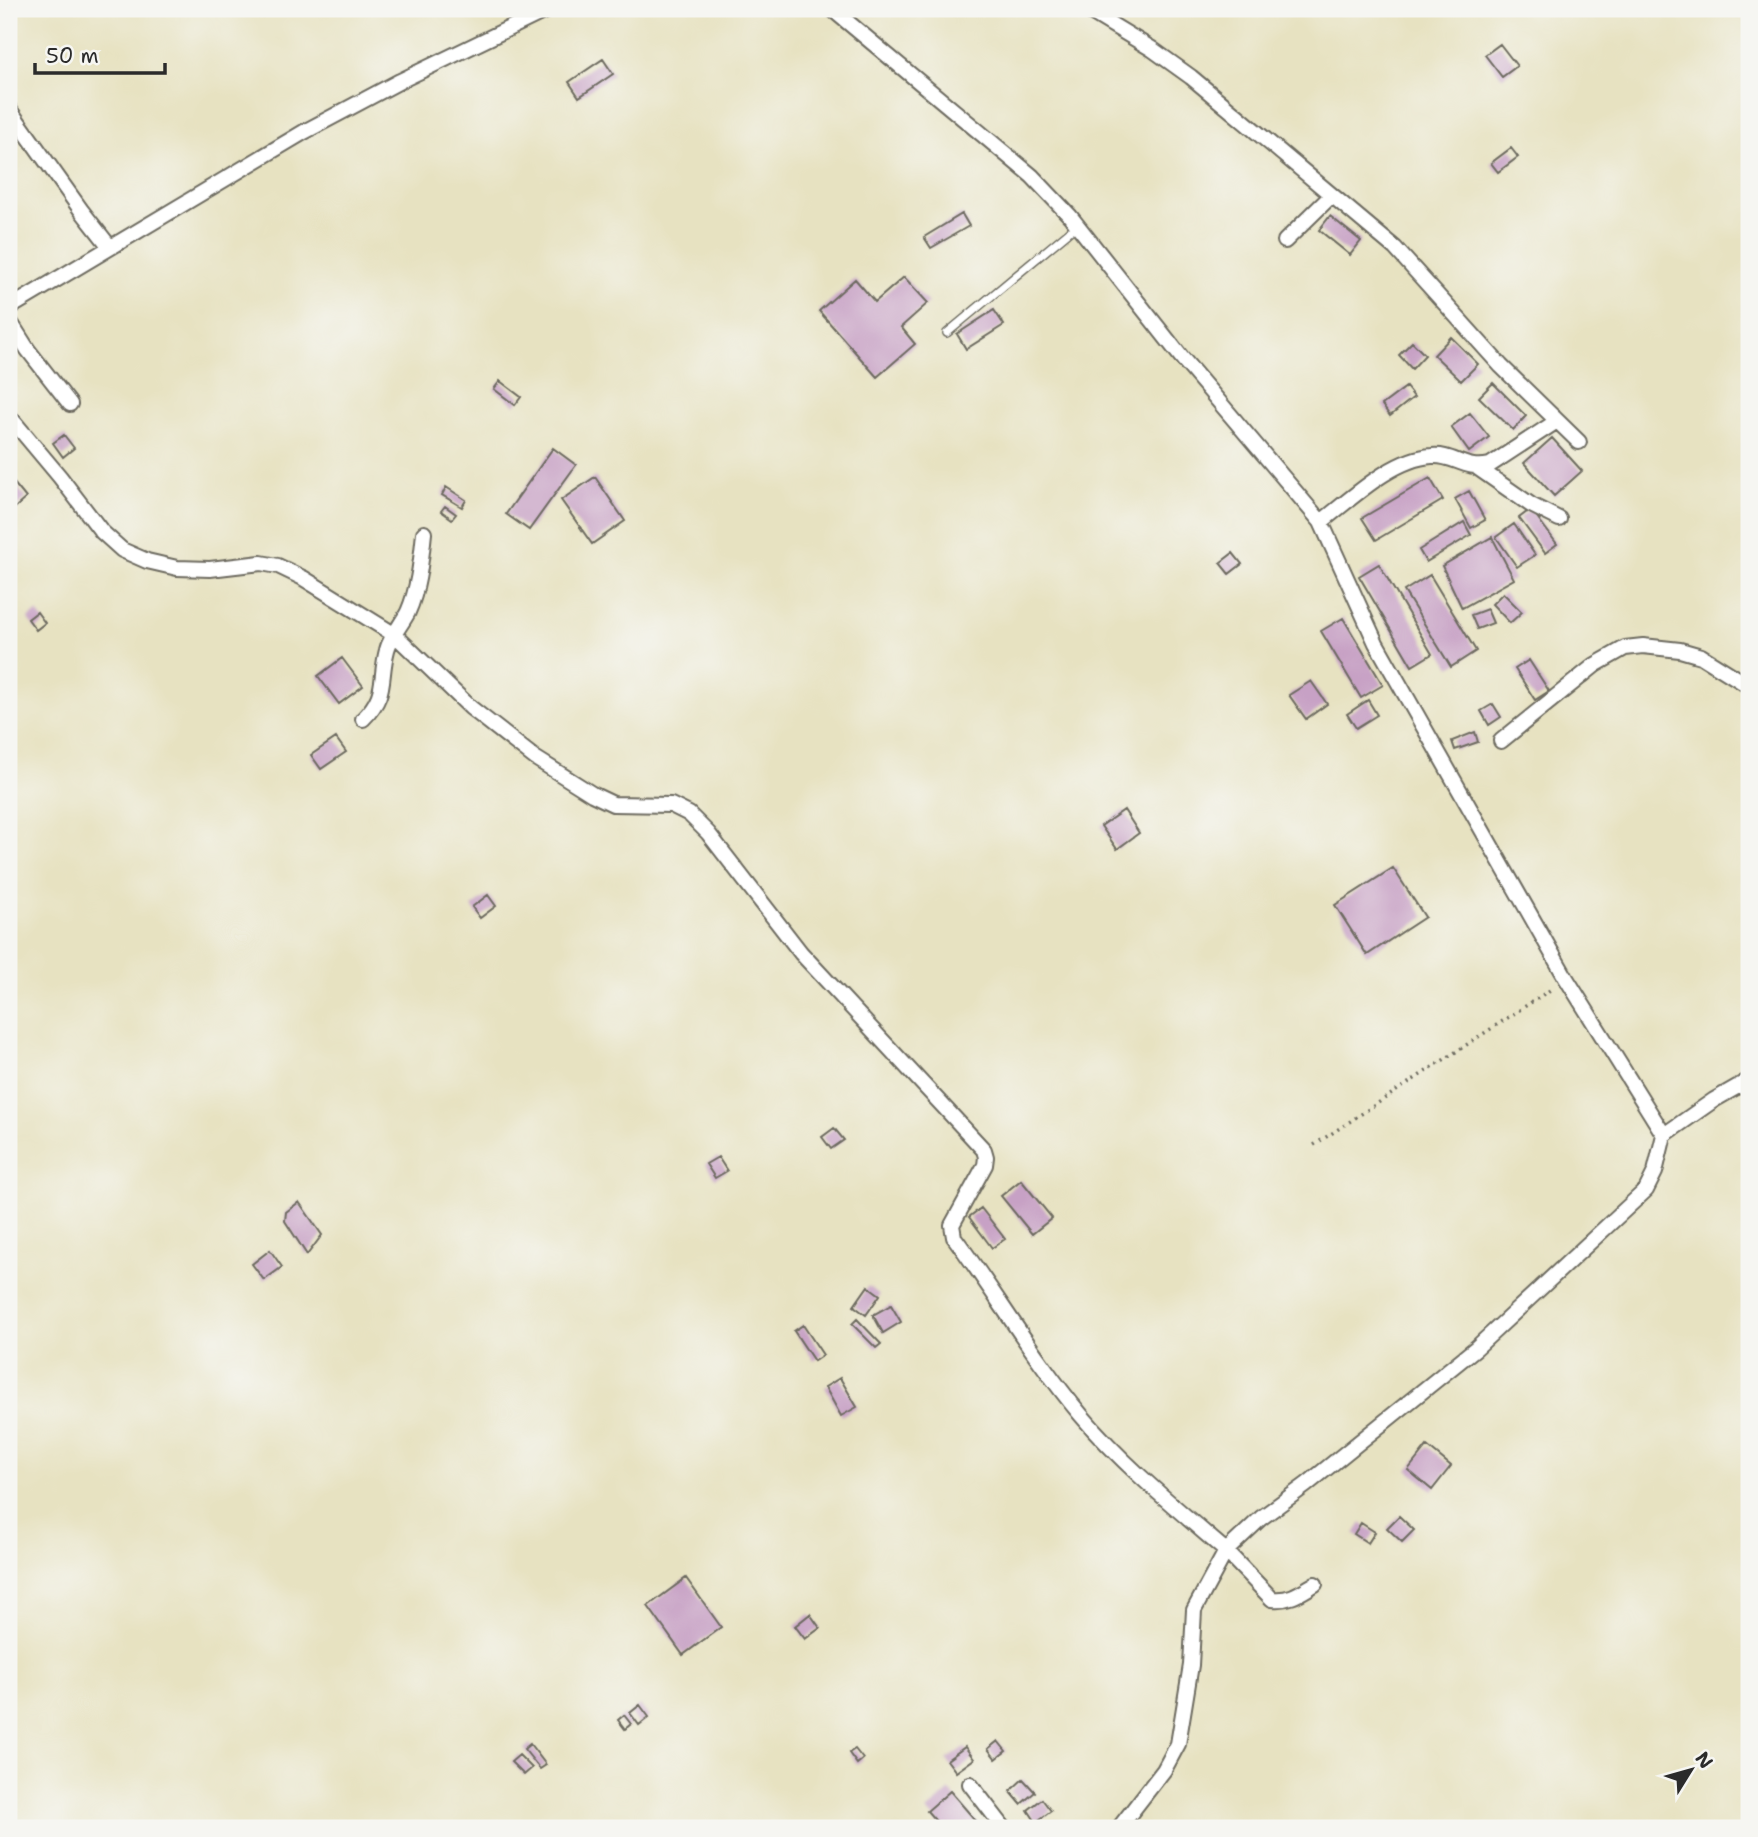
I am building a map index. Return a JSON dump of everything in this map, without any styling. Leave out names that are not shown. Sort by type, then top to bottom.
[{"type":"street","points":[[9,309],[304,132],[400,81],[549,9]]},
{"type":"street","points":[[832,9],[1032,176],[1077,225],[1182,358],[1321,522],[1376,642],[1566,978],[1664,1135]]},
{"type":"street","points":[[1086,9],[1153,49],[1191,77],[1395,248],[1501,366],[1579,442]]},
{"type":"street","points":[[9,109],[110,247]]},
{"type":"street","points":[[1285,241],[1331,196]]},
{"type":"street","points":[[9,320],[28,351],[70,404]]},
{"type":"street","points":[[9,416],[102,532],[122,550],[147,561],[177,568],[210,569],[261,563],[278,566],[303,578],[395,635],[471,708],[535,758],[558,772],[613,804],[671,805],[689,814],[708,833],[801,953],[984,1150],[985,1165],[952,1225],[954,1237],[1022,1336],[1082,1416],[1123,1459],[1226,1551],[1272,1599],[1292,1598],[1315,1584]]},
{"type":"street","points":[[1478,468],[1490,465],[1557,421]]},
{"type":"street","points":[[1321,522],[1398,466],[1434,456],[1478,468],[1531,505],[1559,519]]},
{"type":"street","points":[[363,719],[376,706],[382,687],[387,646],[414,594],[424,533]]},
{"type":"street","points":[[1501,741],[1595,665],[1625,648],[1643,646],[1680,650],[1701,656],[1749,686]]},
{"type":"street","points":[[1119,1828],[1164,1770],[1178,1744],[1191,1665],[1194,1610],[1226,1551],[1261,1518],[1476,1348],[1646,1190],[1655,1172],[1664,1135],[1714,1100],[1749,1080]]},
{"type":"street","points":[[970,1784],[1004,1828]]},
{"type":"lane","points":[[947,332],[1077,225]]},
{"type":"path","points":[[1314,1145],[1566,978]]},
{"type":"building","points":[[1500,44],[1517,66],[1502,77],[1485,55]]},
{"type":"building","points":[[603,59],[613,74],[579,97],[569,82]]},
{"type":"building","points":[[1511,148],[1518,157],[1498,172],[1491,163]]},
{"type":"building","points":[[962,214],[969,226],[931,248],[924,237]]},
{"type":"building","points":[[1330,216],[1361,241],[1350,255],[1319,230]]},
{"type":"building","points":[[904,277],[928,303],[901,327],[915,344],[877,377],[819,311],[855,279],[875,302]]},
{"type":"building","points":[[994,310],[1004,325],[966,349],[957,334]]},
{"type":"building","points":[[1451,337],[1478,364],[1461,381],[1434,355]]},
{"type":"building","points":[[1412,342],[1425,355],[1412,369],[1399,355]]},
{"type":"building","points":[[500,381],[521,397],[515,405],[494,389]]},
{"type":"building","points":[[1493,383],[1526,416],[1513,430],[1479,397]]},
{"type":"building","points":[[1406,387],[1414,397],[1390,416],[1382,405]]},
{"type":"building","points":[[1470,413],[1489,437],[1469,452],[1451,427]]},
{"type":"building","points":[[64,435],[74,448],[63,457],[53,443]]},
{"type":"building","points":[[1552,438],[1582,471],[1554,496],[1524,463]]},
{"type":"building","points":[[553,448],[576,465],[529,530],[506,514]]},
{"type":"building","points":[[9,477],[26,498],[9,513]]},
{"type":"building","points":[[595,477],[625,521],[592,544],[561,500]]},
{"type":"building","points":[[1430,478],[1443,500],[1376,540],[1362,518]]},
{"type":"building","points":[[446,487],[466,500],[462,507],[442,495]]},
{"type":"building","points":[[1469,491],[1485,520],[1471,528],[1455,499]]},
{"type":"building","points":[[445,506],[456,514],[452,519],[441,511]]},
{"type":"building","points":[[1531,509],[1557,544],[1545,553],[1519,518]]},
{"type":"building","points":[[1464,522],[1471,535],[1426,562],[1419,550]]},
{"type":"building","points":[[1514,524],[1535,555],[1517,567],[1496,537]]},
{"type":"building","points":[[1492,537],[1514,579],[1462,608],[1442,566]]},
{"type":"building","points":[[1233,553],[1242,564],[1229,574],[1220,563]]},
{"type":"building","points":[[1379,564],[1432,654],[1412,666],[1359,576]]},
{"type":"building","points":[[1430,575],[1476,651],[1451,667],[1404,591]]},
{"type":"building","points":[[1503,593],[1522,612],[1510,623],[1492,604]]},
{"type":"building","points":[[1487,609],[1493,623],[1477,629],[1471,615]]},
{"type":"building","points":[[37,612],[45,623],[36,630],[28,619]]},
{"type":"building","points":[[1343,618],[1383,685],[1361,698],[1321,631]]},
{"type":"building","points":[[342,658],[363,686],[339,704],[318,676]]},
{"type":"building","points":[[1529,660],[1549,691],[1535,700],[1515,669]]},
{"type":"building","points":[[1311,681],[1327,704],[1306,719],[1289,695]]},
{"type":"building","points":[[1368,700],[1377,715],[1356,728],[1347,714]]},
{"type":"building","points":[[1493,704],[1501,717],[1489,725],[1481,711]]},
{"type":"building","points":[[1475,732],[1478,742],[1455,750],[1452,741]]},
{"type":"building","points":[[336,738],[346,752],[321,769],[311,755]]},
{"type":"building","points":[[1124,810],[1139,833],[1117,849],[1101,826]]},
{"type":"building","points":[[1393,868],[1425,917],[1367,955],[1335,905]]},
{"type":"building","points":[[488,895],[496,906],[480,918],[472,907]]},
{"type":"building","points":[[834,1128],[844,1140],[831,1149],[822,1137]]},
{"type":"building","points":[[718,1157],[727,1171],[715,1178],[706,1164]]},
{"type":"building","points":[[1021,1180],[1052,1218],[1032,1234],[1001,1196]]},
{"type":"building","points":[[299,1202],[322,1235],[307,1255],[285,1221],[286,1212]]},
{"type":"building","points":[[981,1208],[1005,1239],[992,1248],[969,1217]]},
{"type":"building","points":[[270,1250],[282,1267],[264,1280],[252,1264]]},
{"type":"building","points":[[868,1286],[880,1295],[866,1315],[854,1306]]},
{"type":"building","points":[[891,1305],[901,1322],[883,1333],[873,1315]]},
{"type":"building","points":[[857,1319],[881,1344],[876,1348],[852,1324]]},
{"type":"building","points":[[803,1325],[823,1355],[814,1361],[794,1331]]},
{"type":"building","points":[[840,1378],[857,1407],[841,1416],[825,1387]]},
{"type":"building","points":[[1427,1446],[1451,1466],[1432,1490],[1408,1470]]},
{"type":"building","points":[[1399,1516],[1414,1530],[1402,1542],[1387,1528]]},
{"type":"building","points":[[1361,1523],[1375,1532],[1368,1543],[1354,1534]]},
{"type":"building","points":[[686,1578],[721,1627],[683,1655],[648,1606]]},
{"type":"building","points":[[810,1614],[820,1628],[805,1639],[795,1626]]},
{"type":"building","points":[[640,1705],[649,1717],[639,1725],[630,1713]]},
{"type":"building","points":[[624,1715],[631,1724],[625,1729],[618,1720]]},
{"type":"building","points":[[998,1741],[1006,1751],[996,1759],[988,1749]]},
{"type":"building","points":[[530,1744],[546,1765],[540,1769],[524,1749]]},
{"type":"building","points":[[965,1747],[974,1759],[956,1772],[947,1760]]},
{"type":"building","points":[[855,1749],[863,1759],[857,1764],[849,1753]]},
{"type":"building","points":[[519,1755],[532,1768],[524,1775],[511,1762]]},
{"type":"building","points":[[1023,1779],[1035,1792],[1021,1804],[1010,1791]]},
{"type":"building","points":[[950,1791],[982,1828],[942,1828],[927,1811]]},
{"type":"building","points":[[1042,1799],[1051,1811],[1036,1822],[1028,1810]]}]
